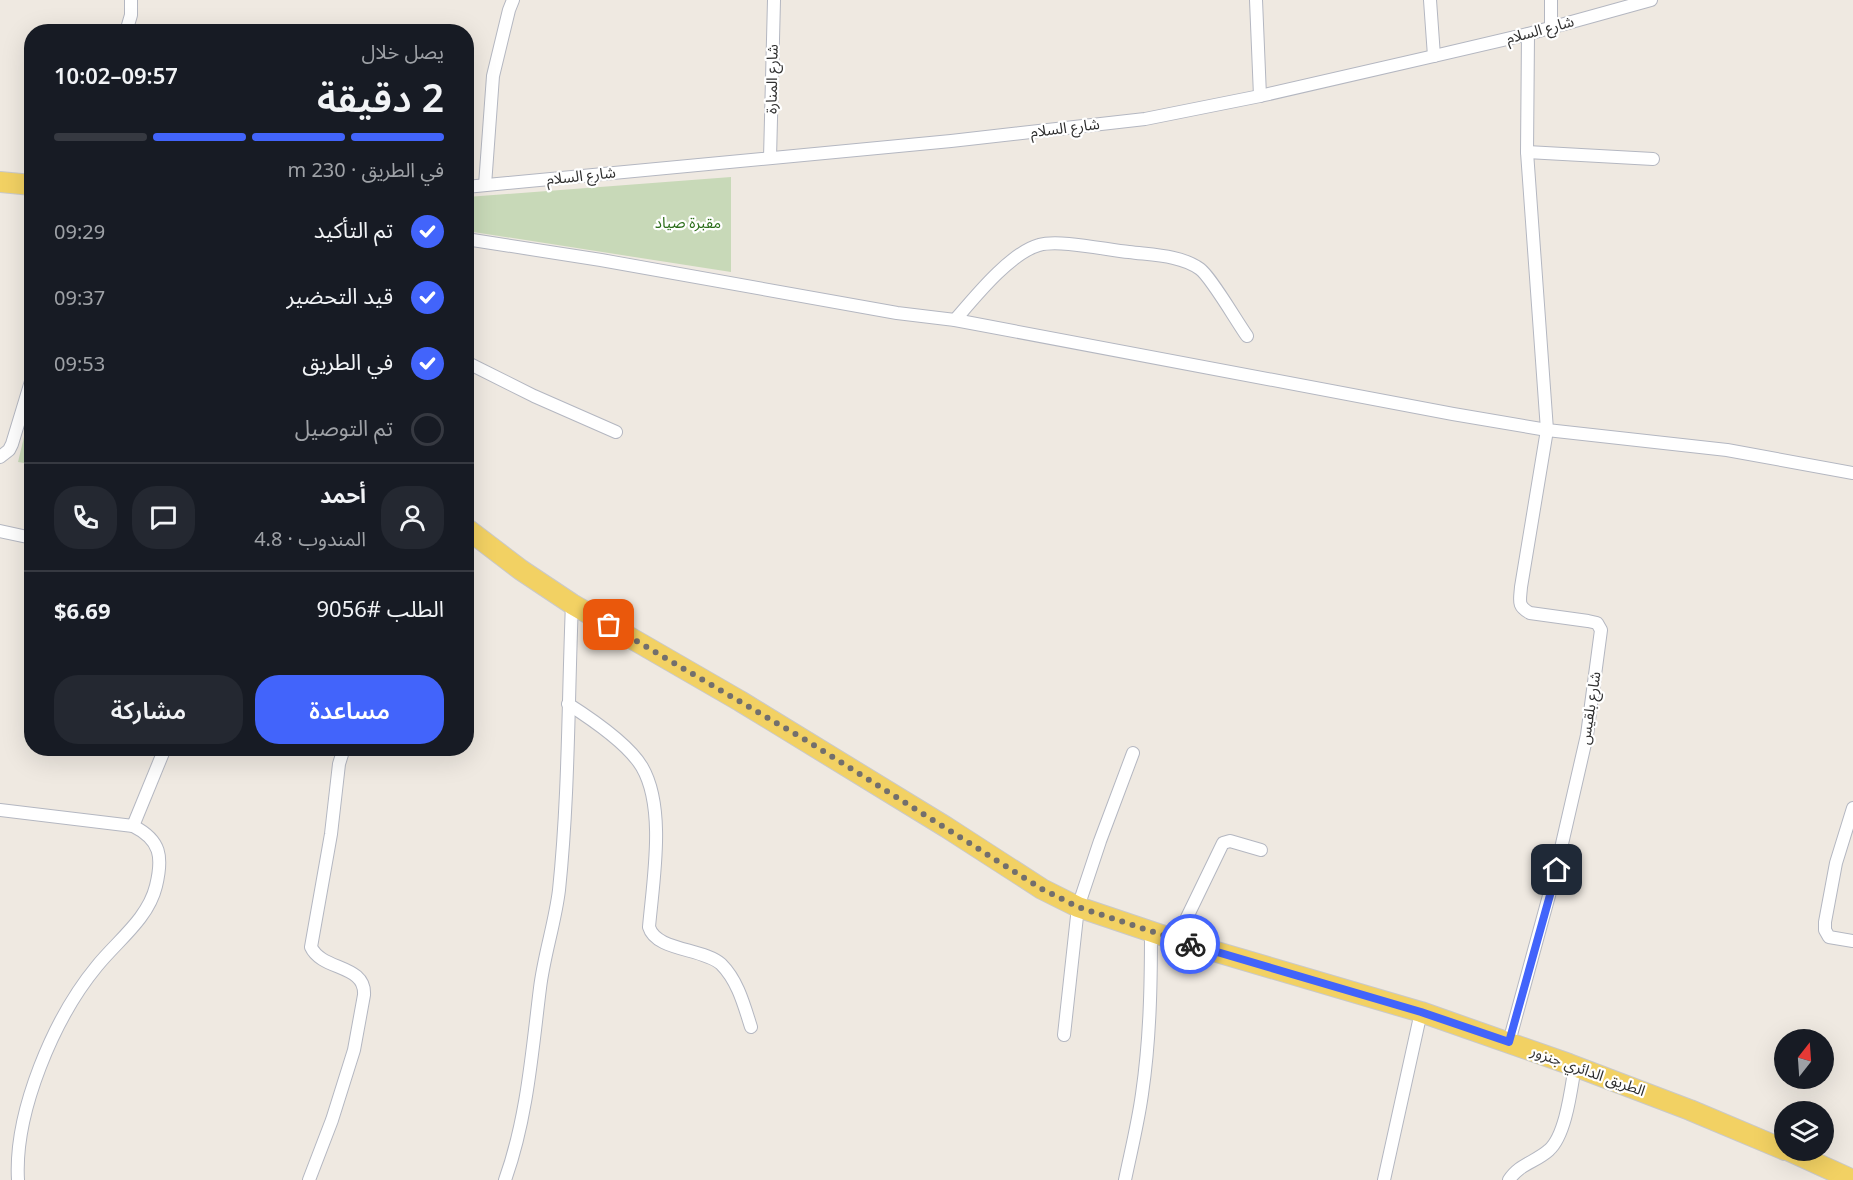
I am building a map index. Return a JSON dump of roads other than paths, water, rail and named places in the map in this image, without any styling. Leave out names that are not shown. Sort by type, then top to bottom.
[{"type":"main road","points":[[0,182],[24,184]]},
{"type":"main road","name":"الطريق الدائري جنزور","points":[[474,534],[521,570],[572,604],[750,706],[1042,889],[1078,907],[1176,940],[1421,1012],[1509,1042],[1700,1114],[1774,1145]]},
{"type":"main road","name":"الطريق الدائري جنزور","points":[[1811,1161],[1853,1180]]},
{"type":"street","points":[[128,24],[131,0]]},
{"type":"street","points":[[484,185],[493,76],[513,0]]},
{"type":"street","name":"شارع المنارة","points":[[770,158],[774,0]]},
{"type":"street","points":[[1256,0],[1260,96]]},
{"type":"street","points":[[1430,0],[1434,56]]},
{"type":"street","points":[[1551,0],[1551,27]]},
{"type":"street","name":"شارع السلام","points":[[474,186],[951,141],[1145,119],[1260,96],[1434,56],[1527,34],[1651,0]]},
{"type":"street","points":[[1527,34],[1527,152],[1547,430]]},
{"type":"street","points":[[1527,152],[1653,159]]},
{"type":"street","points":[[474,240],[612,262],[897,313],[955,320],[1547,430],[1727,450],[1853,473]]},
{"type":"street","points":[[955,320],[976,295],[1020,255],[1039,245],[1059,244],[1160,256],[1186,262],[1201,269],[1247,336]]},
{"type":"street","points":[[474,366],[534,396],[616,432]]},
{"type":"street","points":[[0,457],[9,450],[12,444],[24,404]]},
{"type":"street","name":"شارع بلقيس","points":[[1509,1042],[1557,870],[1587,735],[1601,630],[1597,623],[1530,613],[1522,609],[1520,604],[1547,430]]},
{"type":"street","points":[[0,531],[24,536]]},
{"type":"street","points":[[506,1180],[515,1153],[543,967],[558,893],[566,809],[572,604]]},
{"type":"street","points":[[568,704],[590,718],[627,749],[642,766],[648,780],[654,801],[656,860],[650,933],[658,941],[708,956],[718,962],[737,986],[752,1027]]},
{"type":"street","points":[[1064,1035],[1078,907],[1133,753]]},
{"type":"street","points":[[133,826],[162,756]]},
{"type":"street","points":[[309,1180],[332,1120],[354,1050],[365,987],[356,975],[318,957],[311,947],[332,834],[342,756]]},
{"type":"street","points":[[1853,808],[1836,863],[1824,922],[1829,937],[1853,941]]},
{"type":"street","points":[[0,810],[133,826],[145,832],[155,842],[160,859],[156,887],[150,902],[137,922],[97,966],[79,990],[57,1029],[39,1072],[25,1115],[21,1133],[18,1180]]},
{"type":"street","points":[[1176,940],[1223,843],[1230,841],[1261,850]]},
{"type":"street","points":[[1125,1180],[1147,1058],[1151,993],[1151,932]]},
{"type":"street","points":[[1384,1180],[1421,1012]]},
{"type":"street","points":[[1509,1180],[1520,1167],[1545,1153],[1556,1143],[1575,1066]]},
{"type":"park label","name":"مقبرة صياد","points":[[688,223]]}]
